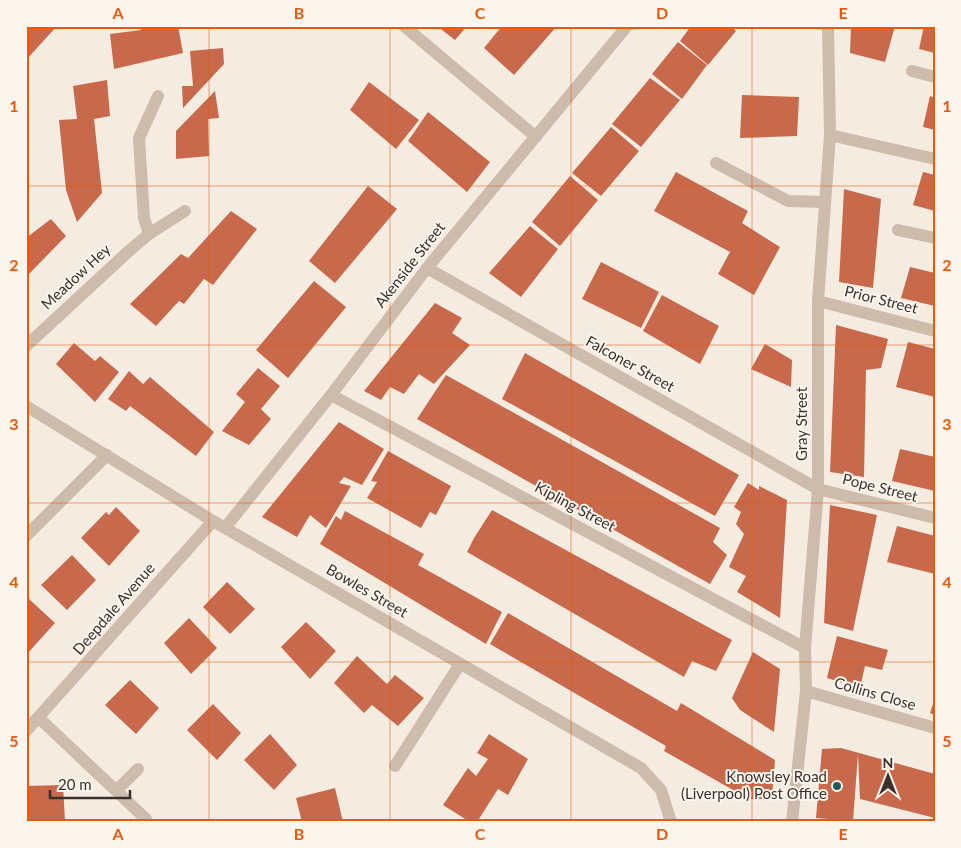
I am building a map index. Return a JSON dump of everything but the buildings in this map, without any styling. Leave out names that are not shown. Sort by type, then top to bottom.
[{"type":"street","points":[[404,26],[536,137]]},
{"type":"street","name":"Akenside Street","points":[[225,528],[331,395],[427,268],[628,26]]},
{"type":"street","name":"Gray Street","points":[[792,822],[806,691],[805,648],[818,489],[818,301],[830,135],[828,26]]},
{"type":"street","points":[[912,71],[935,77]]},
{"type":"street","points":[[149,234],[144,218],[139,138],[158,96]]},
{"type":"street","points":[[830,135],[935,159]]},
{"type":"street","points":[[716,163],[788,201],[825,202]]},
{"type":"street","name":"Meadow Hey","points":[[26,346],[149,234],[185,211]]},
{"type":"street","points":[[898,230],[935,238]]},
{"type":"street","name":"Falconer Street","points":[[427,268],[818,489]]},
{"type":"street","name":"Prior Street","points":[[818,301],[935,331]]},
{"type":"street","name":"Kipling Street","points":[[331,395],[805,648]]},
{"type":"street","name":"Bowles Street","points":[[26,406],[213,521],[641,768],[662,790],[671,822]]},
{"type":"street","points":[[26,536],[107,455]]},
{"type":"street","name":"Pope Street","points":[[818,489],[935,518]]},
{"type":"street","name":"Deepdale Avenue","points":[[26,731],[213,521]]},
{"type":"street","points":[[395,766],[460,664]]},
{"type":"street","name":"Collins Close","points":[[806,691],[935,728]]},
{"type":"street","points":[[39,718],[146,819]]},
{"type":"street","points":[[116,791],[138,769]]},
{"type":"place","name":"Knowsley Road (Liverpool) Post Office","points":[[837,786]]}]
